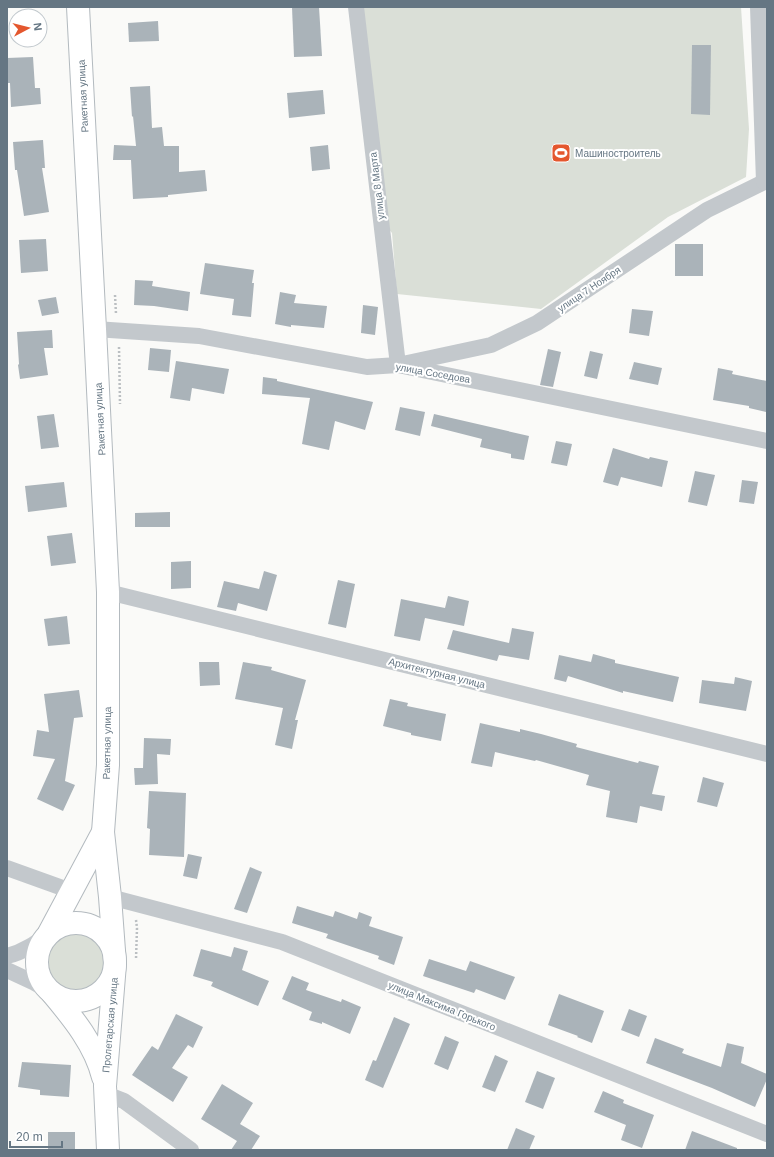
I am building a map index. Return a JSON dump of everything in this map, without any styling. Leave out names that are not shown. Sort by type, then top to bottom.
[{"type":"main road","name":"Ракетная улица","points":[[78,7],[108,592],[108,765],[103,832],[115,964]]},
{"type":"main road","name":"Ракетная улица","points":[[49,933],[103,832]]},
{"type":"main road","points":[[84,923],[103,933],[112,947],[115,964],[110,980],[99,993],[82,1000],[63,999],[52,993],[44,984],[38,973],[37,960],[40,945],[49,933],[62,925],[84,923]]},
{"type":"main road","name":"Пролетарская улица","points":[[108,1150],[105,1090],[115,964]]},
{"type":"main road","name":"Пролетарская улица","points":[[52,993],[71,1015],[89,1043],[100,1065],[105,1090]]},
{"type":"street","name":"улица 8 Марта","points":[[356,7],[398,365]]},
{"type":"street","points":[[758,7],[766,182]]},
{"type":"street","name":"улица 7 Ноября","points":[[398,365],[491,345],[537,323],[707,210],[766,182]]},
{"type":"street","name":"улица Соседова","points":[[95,329],[199,336],[367,367],[398,365],[767,441]]},
{"type":"street","name":"Архитектурная улица","points":[[108,592],[767,754]]},
{"type":"street","points":[[7,868],[71,891]]},
{"type":"street","name":"улица Максима Горького","points":[[110,897],[282,942],[767,1134]]},
{"type":"street","points":[[7,956],[31,947],[49,933]]},
{"type":"street","points":[[7,970],[52,993]]},
{"type":"street","points":[[105,1090],[124,1101],[191,1150]]},
{"type":"shaded area","name":"Машиностроитель","points":[[362,7],[741,7],[749,129],[746,177],[668,217],[541,309],[397,294],[392,233],[382,221]]},
{"type":"shaded area","points":[[78,932],[95,937],[103,945],[108,962],[103,979],[95,987],[78,992],[61,987],[53,979],[48,962],[53,945],[61,937]]},
{"type":"building","points":[[292,7],[319,7],[322,56],[294,57]]},
{"type":"building","points":[[158,21],[159,41],[129,42],[128,23]]},
{"type":"building","points":[[692,45],[711,45],[710,115],[691,114]]},
{"type":"building","points":[[33,57],[35,88],[40,88],[41,104],[11,107],[10,83],[7,83],[7,58]]},
{"type":"building","points":[[150,86],[152,128],[162,127],[164,146],[179,146],[179,172],[205,170],[207,191],[168,195],[168,197],[133,199],[131,160],[113,160],[114,145],[136,146],[130,87]]},
{"type":"building","points":[[323,90],[325,114],[289,118],[287,93]]},
{"type":"building","points":[[43,140],[45,168],[42,168],[49,212],[24,216],[17,170],[15,170],[13,142]]},
{"type":"building","points":[[328,145],[330,169],[312,171],[310,147]]},
{"type":"building","points":[[46,239],[48,271],[21,273],[19,240]]},
{"type":"building","points":[[675,244],[703,244],[703,276],[675,276]]},
{"type":"building","points":[[205,263],[254,270],[251,317],[232,315],[234,299],[200,294]]},
{"type":"building","points":[[135,280],[153,281],[152,286],[190,292],[188,311],[154,306],[134,305]]},
{"type":"building","points":[[280,292],[296,295],[294,303],[327,306],[324,328],[291,325],[291,327],[275,324]]},
{"type":"building","points":[[56,297],[59,313],[42,316],[38,300]]},
{"type":"building","points":[[363,305],[378,307],[375,335],[361,333]]},
{"type":"building","points":[[632,309],[653,311],[649,336],[629,333]]},
{"type":"building","points":[[52,330],[53,348],[44,348],[48,375],[20,379],[17,332]]},
{"type":"building","points":[[150,348],[171,350],[169,372],[148,370]]},
{"type":"building","points":[[548,349],[561,352],[553,387],[540,385]]},
{"type":"building","points":[[590,351],[603,354],[597,379],[584,376]]},
{"type":"building","points":[[176,361],[229,369],[224,394],[192,388],[190,401],[170,398]]},
{"type":"building","points":[[634,362],[662,368],[658,385],[629,379]]},
{"type":"building","points":[[718,368],[733,371],[732,374],[767,381],[766,412],[749,408],[749,406],[713,400]]},
{"type":"building","points":[[263,377],[373,402],[365,430],[335,421],[329,450],[302,444],[310,398],[262,394]]},
{"type":"building","points":[[400,407],[425,412],[420,436],[395,430]]},
{"type":"building","points":[[54,414],[59,447],[41,449],[37,416]]},
{"type":"building","points":[[434,414],[529,436],[524,460],[511,458],[511,454],[480,447],[482,439],[431,426]]},
{"type":"building","points":[[556,441],[572,444],[567,466],[551,463]]},
{"type":"building","points":[[613,448],[649,459],[650,457],[668,461],[662,487],[621,477],[618,486],[603,482]]},
{"type":"building","points":[[695,471],[715,475],[707,506],[688,502]]},
{"type":"building","points":[[742,480],[758,482],[754,504],[739,502]]},
{"type":"building","points":[[64,482],[67,507],[28,512],[25,486]]},
{"type":"building","points":[[170,512],[170,527],[135,527],[135,513]]},
{"type":"building","points":[[72,533],[76,563],[51,566],[47,536]]},
{"type":"building","points":[[191,561],[191,588],[171,589],[171,562]]},
{"type":"building","points":[[264,571],[277,575],[267,611],[238,603],[236,611],[217,607],[224,581],[259,589]]},
{"type":"building","points":[[338,580],[355,584],[346,628],[328,624]]},
{"type":"building","points":[[448,596],[469,601],[464,626],[425,618],[420,641],[394,636],[401,599],[445,608]]},
{"type":"building","points":[[67,616],[70,644],[48,646],[44,619]]},
{"type":"building","points":[[512,628],[534,632],[529,660],[499,655],[497,661],[447,649],[453,630],[509,643]]},
{"type":"building","points":[[593,654],[615,660],[615,663],[679,677],[673,702],[623,691],[623,693],[568,676],[566,682],[554,679],[559,655],[591,662]]},
{"type":"building","points":[[199,662],[219,662],[220,685],[200,686]]},
{"type":"building","points":[[243,662],[272,667],[271,670],[306,680],[295,720],[298,720],[292,749],[275,745],[283,708],[235,699]]},
{"type":"building","points":[[735,677],[752,681],[746,711],[699,703],[702,680],[734,684]]},
{"type":"building","points":[[79,690],[83,717],[74,718],[65,781],[75,785],[63,811],[37,799],[55,759],[33,756],[37,730],[49,732],[44,694]]},
{"type":"building","points":[[390,699],[408,703],[407,706],[446,714],[441,741],[411,735],[411,733],[383,726]]},
{"type":"building","points":[[480,723],[520,732],[520,729],[541,734],[577,744],[576,747],[638,763],[639,761],[659,766],[652,794],[665,796],[662,811],[640,806],[637,823],[606,817],[610,791],[586,785],[589,775],[536,760],[495,752],[492,767],[471,763]]},
{"type":"building","points":[[144,738],[171,739],[170,755],[157,754],[158,784],[135,785],[134,768],[143,768]]},
{"type":"building","points":[[703,777],[724,783],[717,807],[697,802]]},
{"type":"building","points":[[149,791],[186,793],[184,857],[149,855],[150,829],[147,828]]},
{"type":"building","points":[[188,854],[202,857],[197,879],[183,876]]},
{"type":"building","points":[[250,867],[262,872],[247,913],[234,909]]},
{"type":"building","points":[[297,906],[333,917],[335,911],[357,919],[359,912],[372,917],[369,926],[403,937],[394,965],[378,959],[379,956],[326,938],[328,934],[292,923]]},
{"type":"building","points":[[234,947],[248,951],[242,970],[269,981],[258,1006],[211,986],[213,982],[193,976],[201,949],[231,957]]},
{"type":"building","points":[[429,959],[466,971],[470,961],[515,977],[505,1000],[476,989],[474,993],[423,976]]},
{"type":"building","points":[[292,976],[309,983],[306,990],[341,1002],[342,999],[361,1007],[350,1034],[322,1022],[322,1024],[309,1020],[312,1012],[282,999]]},
{"type":"building","points":[[559,994],[604,1011],[592,1043],[548,1025]]},
{"type":"building","points":[[629,1009],[647,1016],[639,1037],[621,1030]]},
{"type":"building","points":[[176,1014],[203,1027],[193,1048],[188,1045],[172,1068],[188,1077],[173,1102],[132,1075],[152,1046],[158,1050]]},
{"type":"building","points":[[394,1017],[410,1024],[383,1088],[365,1080],[373,1060],[376,1061]]},
{"type":"building","points":[[445,1036],[459,1042],[448,1070],[434,1064]]},
{"type":"building","points":[[655,1038],[684,1049],[682,1053],[721,1067],[727,1043],[744,1047],[741,1063],[767,1074],[767,1079],[755,1107],[712,1088],[646,1063]]},
{"type":"building","points":[[495,1055],[508,1061],[495,1092],[482,1087]]},
{"type":"building","points":[[22,1062],[71,1065],[69,1097],[40,1095],[40,1090],[18,1087]]},
{"type":"building","points":[[537,1071],[555,1078],[543,1109],[525,1102]]},
{"type":"building","points":[[222,1084],[253,1103],[240,1124],[260,1136],[251,1150],[231,1150],[237,1141],[201,1119]]},
{"type":"building","points":[[603,1091],[624,1100],[623,1103],[654,1115],[642,1148],[621,1140],[626,1125],[594,1112]]},
{"type":"building","points":[[516,1128],[535,1136],[529,1150],[507,1150]]},
{"type":"building","points":[[692,1131],[737,1148],[737,1150],[685,1150]]},
{"type":"building","points":[[48,1132],[75,1132],[75,1150],[48,1150]]},
{"type":"place","name":"Машиностроитель","points":[[561,153]]}]
